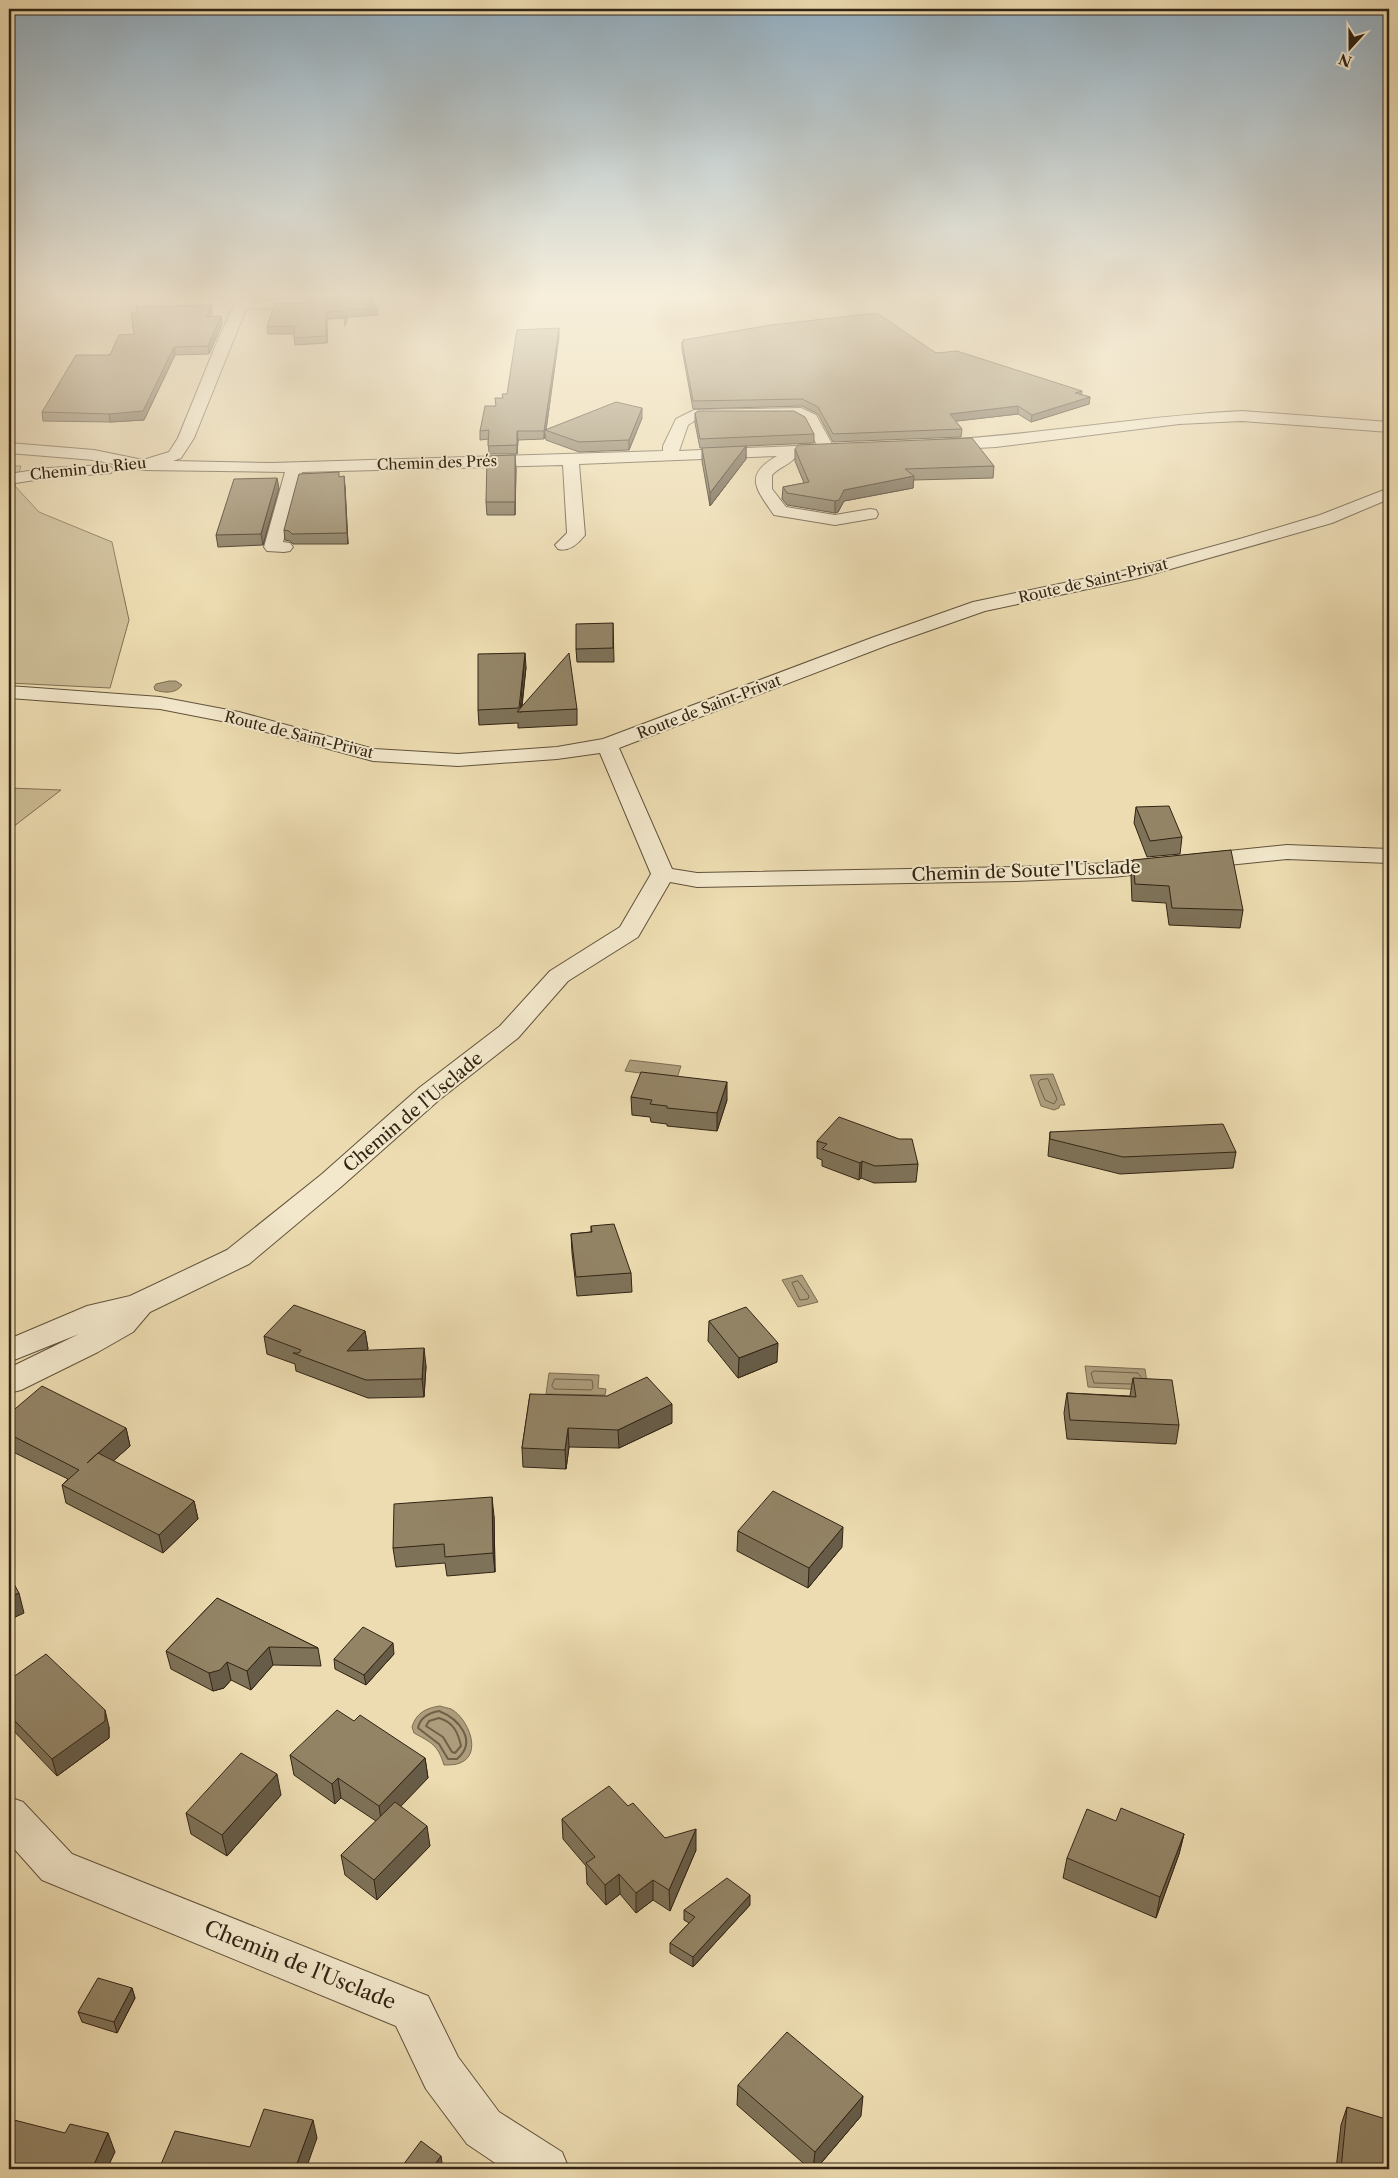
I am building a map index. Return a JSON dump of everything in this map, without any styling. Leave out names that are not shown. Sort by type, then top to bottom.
[{"type":"street","name":"Chemin du Rieu","points":[[9,479],[48,473],[106,470],[143,465],[175,455],[186,438],[201,400]]},
{"type":"street","points":[[671,456],[671,446],[681,422],[694,415],[745,412],[801,413],[811,418],[827,449]]},
{"type":"street","points":[[927,445],[996,442],[1179,419],[1242,416],[1389,427]]},
{"type":"street","points":[[9,448],[94,455],[143,465]]},
{"type":"street","name":"Chemin des Prés","points":[[143,465],[508,469],[571,460],[847,448]]},
{"type":"street","points":[[788,451],[789,456],[771,466],[764,474],[764,489],[780,511],[836,520],[870,514]]},
{"type":"street","points":[[564,545],[576,535],[571,460]]},
{"type":"street","points":[[284,547],[273,547],[295,467]]},
{"type":"street","name":"Route de Saint-Privat","points":[[9,692],[160,702],[239,718],[373,755],[458,760],[557,753],[607,745],[980,606],[1134,574],[1326,519],[1362,506],[1389,493]]},
{"type":"street","points":[[607,745],[663,874]]},
{"type":"street","name":"Chemin de Soute l'Usclade","points":[[663,874],[698,880],[1016,874],[1112,870],[1287,852],[1389,856]]},
{"type":"street","name":"Chemin de l'Usclade","points":[[9,1382],[87,1344],[122,1324],[139,1305],[238,1257],[332,1180],[429,1094],[509,1032],[559,976],[629,932],[663,874]]},
{"type":"street","points":[[9,1351],[98,1314],[139,1305]]},
{"type":"street","name":"Chemin de l'Usclade","points":[[9,1815],[57,1867],[412,2011],[442,2073],[483,2128],[545,2169]]},
{"type":"shaded area","points":[[9,466],[21,466],[15,486],[39,512],[112,542],[129,620],[110,688],[9,683]]},
{"type":"shaded area","points":[[9,788],[61,790],[9,830]]},
{"type":"water","points":[[176,681],[182,685],[177,690],[170,692],[155,690],[156,684]]},
{"type":"water","points":[[630,1060],[681,1066],[677,1078],[625,1071]]},
{"type":"water","points":[[1053,1074],[1065,1105],[1060,1105],[1059,1108],[1054,1110],[1041,1106],[1030,1075]]},
{"type":"water","points":[[802,1275],[818,1302],[798,1307],[782,1280]]},
{"type":"water","points":[[1085,1366],[1145,1369],[1148,1390],[1088,1387]]},
{"type":"water","points":[[549,1373],[599,1375],[598,1388],[606,1389],[605,1395],[546,1394]]},
{"type":"water","points":[[440,1706],[451,1709],[463,1720],[470,1736],[471,1752],[467,1758],[458,1764],[444,1765],[437,1749],[430,1742],[414,1733],[412,1727],[416,1718],[422,1712]]},
{"type":"building","points":[[49,400],[149,400],[143,411],[109,414],[42,412]]},
{"type":"building","points":[[495,400],[549,400],[544,431],[517,431],[517,445],[488,446],[489,430],[480,431],[485,406],[496,406]]},
{"type":"building","points":[[693,400],[767,400],[693,401]]},
{"type":"building","points":[[803,400],[1081,400],[1032,415],[1018,406],[950,414],[962,429],[833,434],[818,407]]},
{"type":"building","points":[[616,402],[642,408],[629,440],[579,442],[545,430]]},
{"type":"building","points":[[698,411],[794,411],[805,417],[814,434],[700,439],[695,413]]},
{"type":"building","points":[[972,438],[994,466],[905,469],[914,476],[844,490],[839,500],[835,501],[787,493],[783,487],[809,482],[795,449],[798,445]]},
{"type":"building","points":[[746,446],[743,450],[710,493],[702,448]]},
{"type":"building","points":[[515,455],[515,502],[486,502],[487,456]]},
{"type":"building","points":[[339,472],[339,477],[344,476],[347,533],[292,534],[284,530],[299,474]]},
{"type":"building","points":[[277,478],[261,534],[216,535],[234,479]]},
{"type":"building","points":[[613,623],[613,648],[576,649],[576,624]]},
{"type":"building","points":[[525,653],[519,708],[478,710],[478,654]]},
{"type":"building","points":[[569,653],[577,709],[517,712]]},
{"type":"building","points":[[1169,806],[1182,837],[1150,841],[1136,807]]},
{"type":"building","points":[[1231,850],[1243,910],[1172,908],[1169,886],[1135,884],[1133,860]]},
{"type":"building","points":[[641,1072],[727,1082],[717,1113],[667,1108],[667,1106],[650,1104],[652,1100],[631,1097]]},
{"type":"building","points":[[839,1117],[899,1139],[912,1139],[918,1164],[875,1166],[862,1161],[860,1163],[822,1149],[827,1144],[817,1141]]},
{"type":"building","points":[[1223,1124],[1236,1152],[1123,1157],[1050,1139],[1050,1132]]},
{"type":"building","points":[[614,1224],[631,1273],[576,1277],[571,1234],[592,1232],[591,1226]]},
{"type":"building","points":[[294,1305],[365,1331],[347,1351],[424,1348],[422,1379],[366,1380],[293,1353],[299,1353],[301,1350],[264,1336]]},
{"type":"building","points":[[746,1307],[778,1343],[739,1358],[709,1321]]},
{"type":"building","points":[[647,1377],[672,1404],[618,1430],[568,1428],[565,1450],[522,1448],[530,1394],[607,1396]]},
{"type":"building","points":[[1133,1378],[1172,1380],[1179,1425],[1070,1420],[1067,1393],[1136,1397]]},
{"type":"building","points":[[42,1386],[126,1428],[98,1453],[194,1501],[159,1535],[62,1485],[79,1470],[9,1434],[9,1414]]},
{"type":"building","points":[[773,1491],[843,1527],[809,1568],[738,1531]]},
{"type":"building","points":[[492,1497],[493,1553],[445,1557],[444,1544],[393,1548],[394,1504]]},
{"type":"building","points":[[9,1575],[19,1593],[9,1597]]},
{"type":"building","points":[[217,1598],[318,1648],[269,1647],[247,1671],[227,1662],[220,1670],[209,1673],[166,1651]]},
{"type":"building","points":[[363,1627],[393,1643],[364,1675],[334,1659]]},
{"type":"building","points":[[46,1654],[105,1710],[105,1721],[52,1759],[9,1715],[9,1680]]},
{"type":"building","points":[[337,1710],[354,1721],[360,1715],[425,1758],[379,1806],[338,1778],[332,1784],[290,1755]]},
{"type":"building","points":[[241,1753],[277,1774],[222,1835],[186,1813]]},
{"type":"building","points":[[609,1786],[628,1806],[633,1803],[665,1838],[696,1829],[669,1890],[653,1880],[636,1893],[619,1874],[605,1885],[586,1863],[595,1857],[562,1819]]},
{"type":"building","points":[[395,1802],[427,1826],[374,1880],[341,1855]]},
{"type":"building","points":[[1121,1808],[1184,1834],[1160,1897],[1067,1858],[1087,1809],[1116,1821]]},
{"type":"building","points":[[727,1878],[750,1895],[693,1957],[670,1943],[695,1917],[684,1910]]},
{"type":"building","points":[[98,1978],[132,1988],[114,2022],[78,2012]]},
{"type":"building","points":[[787,2032],[863,2096],[815,2152],[738,2085]]},
{"type":"building","points":[[1347,2107],[1389,2120],[1389,2169],[1341,2169]]},
{"type":"building","points":[[264,2109],[313,2120],[295,2169],[159,2169],[175,2131],[250,2147]]},
{"type":"building","points":[[14,2120],[65,2133],[70,2124],[108,2133],[92,2169],[9,2169],[9,2130]]},
{"type":"building","points":[[421,2141],[441,2156],[436,2163],[445,2169],[400,2169]]}]
